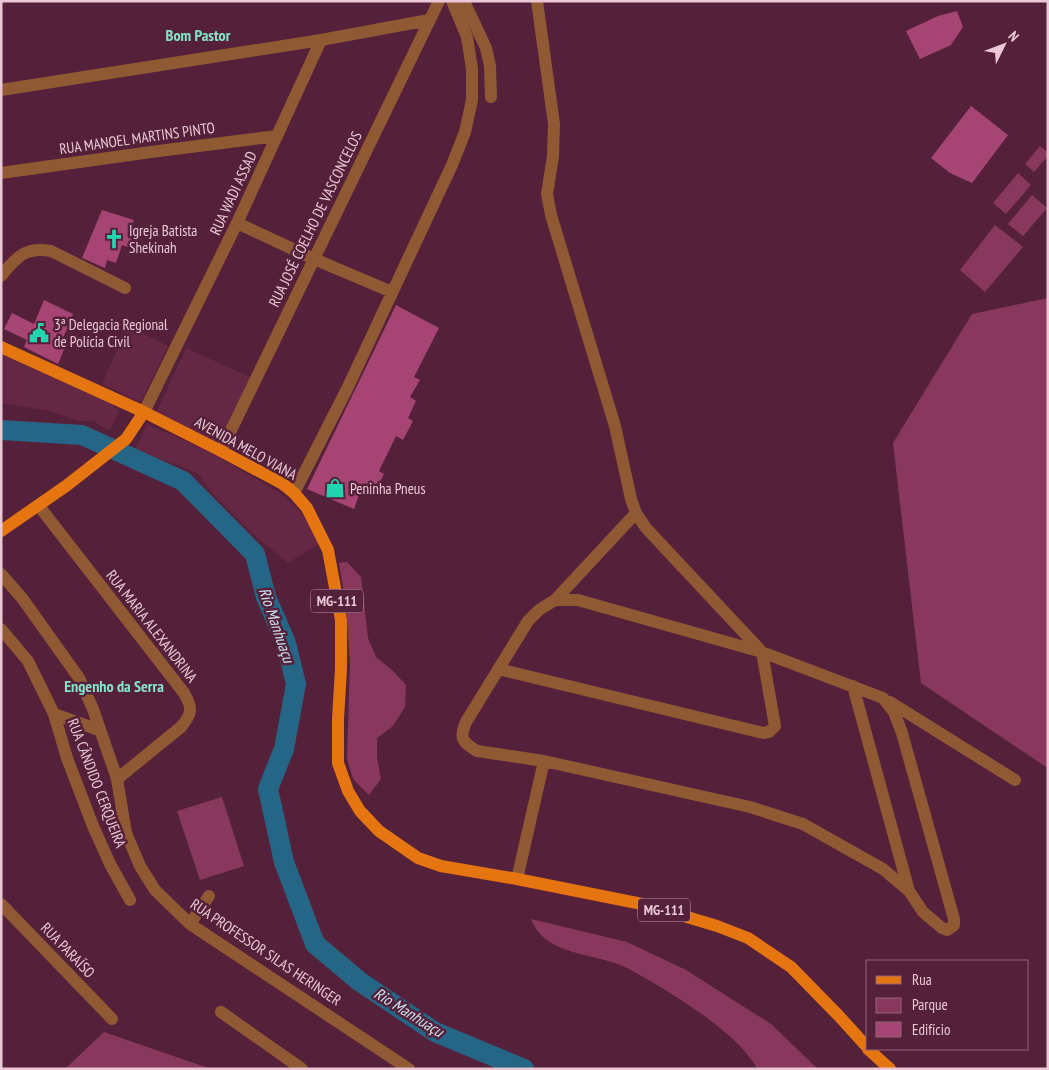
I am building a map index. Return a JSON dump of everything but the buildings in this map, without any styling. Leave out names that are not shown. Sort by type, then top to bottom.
[{"type":"main road","name":"AVENIDA MELO VIANA","points":[[1,347],[144,412],[283,484],[294,492],[307,508],[328,550],[341,620],[338,763],[348,791],[360,811],[379,831],[418,858],[441,866],[518,879]]},
{"type":"main road","points":[[1,531],[39,506],[126,439],[144,412]]},
{"type":"main road","name":"MG-111","points":[[518,879],[647,904],[748,938],[790,967],[866,1046]]},
{"type":"main road","name":"MG-111","points":[[870,1050],[890,1069]]},
{"type":"street","name":"RUA JOSÉ COELHO DE VASCONCELOS","points":[[221,451],[439,1]]},
{"type":"street","points":[[294,492],[347,389],[466,132],[472,100],[472,69],[467,37],[452,1]]},
{"type":"street","points":[[464,1],[486,48],[490,66],[491,97]]},
{"type":"street","points":[[498,670],[763,733],[769,732],[776,726],[762,652],[646,528],[636,513],[631,499],[615,426],[551,216],[547,194],[553,156],[554,124],[537,1]]},
{"type":"street","points":[[1,90],[321,40],[429,20]]},
{"type":"street","name":"RUA WADI ASSAD","points":[[144,412],[237,223],[321,40]]},
{"type":"street","name":"RUA MANOEL MARTINS PINTO","points":[[1,173],[277,136]]},
{"type":"street","points":[[237,223],[314,259],[392,292]]},
{"type":"street","points":[[1,276],[18,258],[28,251],[38,248],[51,251],[125,288]]},
{"type":"street","name":"RUA MARIA ALEXANDRINA","points":[[39,506],[184,693],[190,704],[189,718],[182,727],[117,779]]},
{"type":"street","points":[[636,513],[555,600],[539,610],[528,621],[466,722],[462,731],[463,740],[468,745],[477,750],[544,761],[750,807],[803,824],[882,869],[909,891],[923,912],[947,930],[954,925],[954,919],[902,733],[894,712],[884,698]]},
{"type":"street","name":"RUA PROFESSOR SILAS HERINGER","points":[[1,574],[22,598],[79,678],[93,709],[117,779],[126,832],[140,866],[155,890],[190,924],[402,1067]]},
{"type":"street","points":[[555,600],[578,600],[762,652],[884,698],[1015,780]]},
{"type":"street","name":"RUA CÂNDIDO CERQUEIRA","points":[[1,629],[28,661],[54,714],[67,758],[93,826],[110,864],[130,900]]},
{"type":"street","points":[[853,686],[909,891]]},
{"type":"street","points":[[54,714],[99,730]]},
{"type":"street","points":[[518,879],[544,761]]},
{"type":"street","points":[[190,924],[209,896]]},
{"type":"street","name":"RUA PARAÍSO","points":[[1,904],[112,1019]]},
{"type":"street","points":[[221,1012],[302,1069]]},
{"type":"shaded area","points":[[128,326],[168,346],[140,402],[102,384]]},
{"type":"shaded area","points":[[186,348],[250,377],[218,447],[156,413]]},
{"type":"shaded area","points":[[1,354],[112,404],[119,412],[109,431],[93,421],[80,421],[50,411],[1,403]]},
{"type":"shaded area","points":[[147,424],[210,452],[280,493],[302,513],[320,543],[288,563],[252,533],[213,494],[198,474],[135,450]]},
{"type":"green space","points":[[1040,146],[1048,152],[1048,156],[1034,172],[1025,164]]},
{"type":"green space","points":[[1018,173],[1031,185],[1006,214],[993,203]]},
{"type":"green space","points":[[1032,195],[1047,208],[1023,236],[1008,224]]},
{"type":"green space","points":[[995,225],[1023,247],[985,292],[960,270]]},
{"type":"green space","points":[[1048,298],[1048,766],[1046,767],[921,683],[893,443],[972,314]]},
{"type":"green space","points":[[347,562],[361,577],[368,638],[376,657],[406,685],[405,707],[393,726],[377,738],[377,758],[381,779],[369,795],[353,779],[347,759],[350,664],[346,605],[339,563]]},
{"type":"green space","points":[[222,797],[244,866],[200,880],[177,811]]},
{"type":"green space","points":[[531,919],[627,942],[686,970],[771,1024],[818,1069],[758,1069],[742,1048],[727,1034],[687,1004],[629,969],[574,952],[548,941],[538,932]]},
{"type":"green space","points":[[104,1032],[211,1069],[65,1069]]},
{"type":"waterway","name":"Rio Manhuaçu","points":[[1,430],[82,435],[183,481],[255,554],[266,597],[286,643],[296,684],[284,749],[268,789],[284,862],[315,944],[359,981],[435,1032],[524,1069]]},
{"type":"place","name":"Igreja Batista Shekinah","points":[[114,239]]},
{"type":"place","name":"3ª Delegacia Regional de Polícia Civil","points":[[39,333]]},
{"type":"place","name":"Peninha Pneus","points":[[335,488]]},
{"type":"district","name":"Bom Pastor","points":[[198,35]]},
{"type":"district","name":"Engenho da Serra","points":[[114,686]]}]
